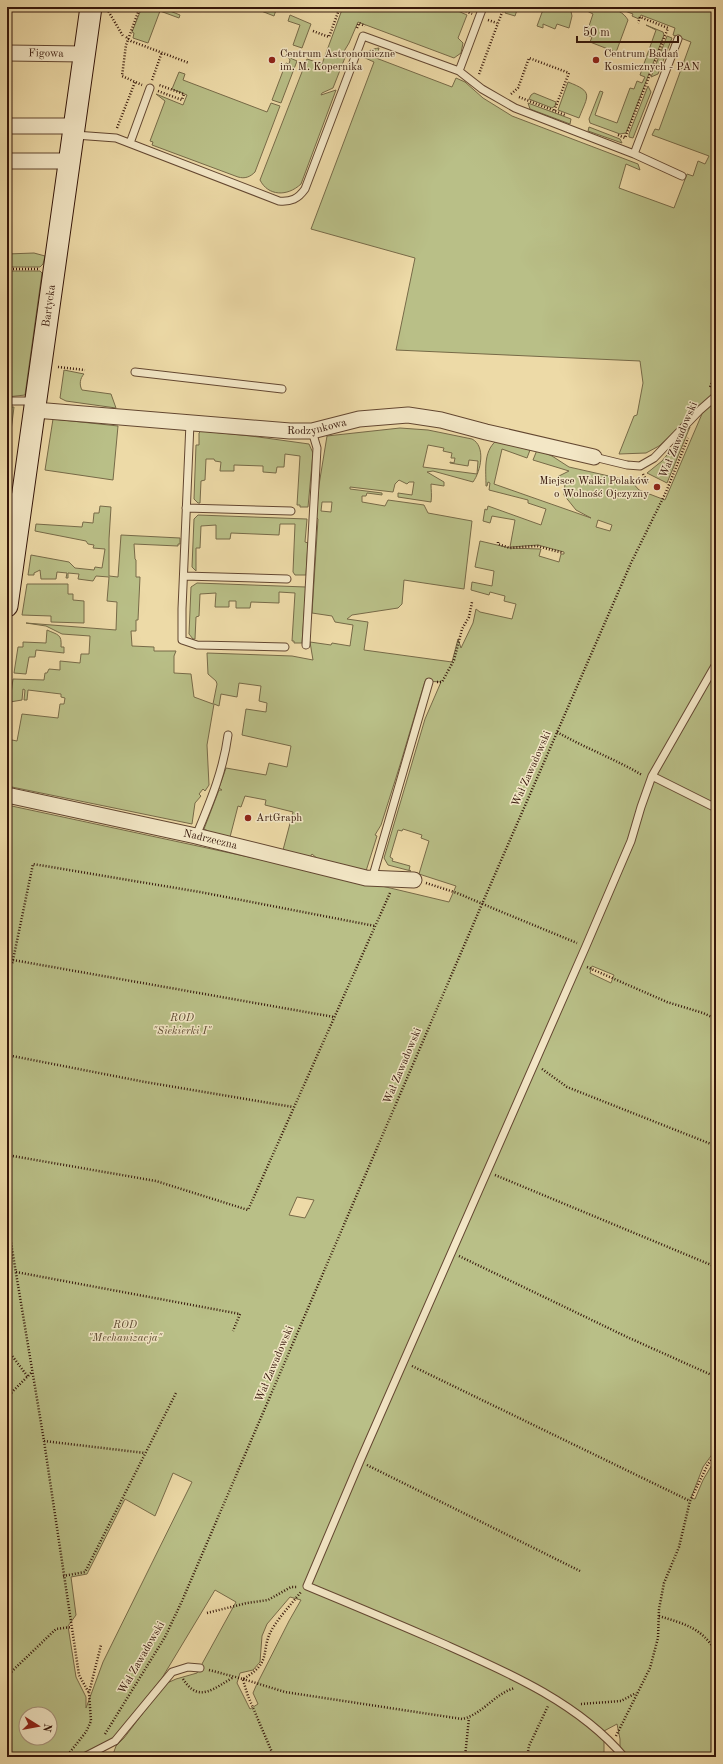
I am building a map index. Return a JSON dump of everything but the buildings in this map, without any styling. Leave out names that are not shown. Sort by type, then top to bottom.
[{"type":"street","name":"Bartycka","points":[[7,606],[14,501],[36,405],[90,8]]},
{"type":"street","name":"Figowa","points":[[7,53],[84,54]]},
{"type":"street","points":[[7,126],[74,130]]},
{"type":"street","points":[[7,161],[69,161]]},
{"type":"street","name":"Rodzynkowa","points":[[36,405],[190,423],[312,431],[359,420],[408,416],[441,420],[594,457]]},
{"type":"street","name":"Nadrzeczna","points":[[7,795],[196,836],[372,879],[414,880]]},
{"type":"lane","points":[[459,71],[483,7]]},
{"type":"lane","points":[[74,130],[116,138],[279,201],[294,200],[301,195],[305,189],[363,36],[459,71],[482,89],[515,108],[634,154],[682,176]]},
{"type":"lane","points":[[634,154],[678,39]]},
{"type":"lane","points":[[130,143],[150,88]]},
{"type":"lane","points":[[135,372],[282,389]]},
{"type":"lane","points":[[594,457],[627,465],[640,466],[654,458],[700,410],[716,396]]},
{"type":"lane","points":[[7,401],[36,405]]},
{"type":"lane","points":[[190,423],[182,640],[198,644],[285,647]]},
{"type":"lane","points":[[306,646],[317,448],[312,431]]},
{"type":"lane","points":[[186,508],[291,511]]},
{"type":"lane","points":[[184,576],[287,579]]},
{"type":"lane","points":[[624,1757],[612,1743],[574,1712],[531,1685],[467,1654],[307,1586],[360,1461],[535,1064],[631,841],[652,778],[716,664]]},
{"type":"lane","points":[[372,879],[429,682]]},
{"type":"lane","points":[[196,836],[216,786],[224,761],[228,735]]},
{"type":"lane","points":[[652,778],[716,808]]},
{"type":"lane","points":[[84,1757],[115,1741],[172,1672],[188,1667],[200,1668]]},
{"type":"path","points":[[140,7],[126,37],[122,76],[182,100],[184,94],[158,85]]},
{"type":"path","points":[[313,31],[329,37],[340,7]]},
{"type":"path","points":[[484,78],[479,74],[504,7]]},
{"type":"path","points":[[90,8],[108,9],[126,37],[189,63]]},
{"type":"path","points":[[618,135],[625,138],[668,28],[640,17],[638,23]]},
{"type":"path","points":[[152,81],[162,52]]},
{"type":"path","points":[[554,111],[569,73],[529,58],[518,88],[513,93],[507,94],[530,100],[554,111],[572,118]]},
{"type":"path","points":[[117,129],[135,82]]},
{"type":"path","points":[[7,269],[45,269]]},
{"type":"path","points":[[64,368],[85,370]]},
{"type":"path","name":"Wał Zawadowski","points":[[700,410],[716,374]]},
{"type":"path","name":"Wał Zawadowski","points":[[95,1751],[165,1636],[182,1601],[482,904],[631,563],[666,492],[689,437]]},
{"type":"path","points":[[498,542],[498,544],[510,548],[537,546],[563,553]]},
{"type":"path","points":[[429,682],[442,682],[454,660],[462,629],[469,617],[472,602]]},
{"type":"path","points":[[557,732],[578,744],[595,750],[652,778]]},
{"type":"path","points":[[7,965],[12,964],[33,864],[200,892],[375,926]]},
{"type":"path","points":[[414,880],[458,892],[482,904],[586,946]]},
{"type":"path","points":[[7,1155],[156,1181],[248,1210],[392,888]]},
{"type":"path","points":[[13,960],[334,1017]]},
{"type":"path","points":[[578,964],[667,1002],[703,1013],[716,1019]]},
{"type":"path","points":[[7,1055],[145,1082],[293,1107]]},
{"type":"path","points":[[535,1064],[567,1087],[716,1146]]},
{"type":"path","points":[[487,1172],[716,1267]]},
{"type":"path","points":[[7,1218],[44,1441],[79,1675],[89,1693]]},
{"type":"path","points":[[452,1253],[627,1337],[716,1377]]},
{"type":"path","points":[[16,1272],[240,1314],[233,1331]]},
{"type":"path","points":[[7,1349],[28,1377]]},
{"type":"path","points":[[403,1363],[436,1377],[690,1501]]},
{"type":"path","points":[[7,1397],[32,1372]]},
{"type":"path","points":[[63,1576],[85,1572],[176,1393]]},
{"type":"path","points":[[44,1441],[146,1453]]},
{"type":"path","points":[[612,1743],[636,1692],[650,1668],[655,1652],[664,1583],[679,1547],[690,1501],[708,1464],[716,1453]]},
{"type":"path","points":[[360,1461],[580,1571]]},
{"type":"path","points":[[207,1613],[247,1603],[268,1600],[291,1587],[307,1586]]},
{"type":"path","points":[[243,1679],[259,1668],[263,1661],[268,1637],[274,1626],[307,1586]]},
{"type":"path","points":[[659,1616],[688,1625],[708,1640],[716,1652]]},
{"type":"path","points":[[7,1676],[56,1628],[71,1627]]},
{"type":"path","points":[[66,1757],[86,1732],[90,1721],[89,1693],[101,1645]]},
{"type":"path","points":[[200,1668],[285,1692],[462,1719],[475,1715],[512,1689],[531,1685]]},
{"type":"path","points":[[178,1670],[189,1689],[198,1693],[206,1692],[234,1677]]},
{"type":"path","points":[[243,1679],[248,1696],[274,1757]]},
{"type":"path","points":[[559,1702],[581,1704],[621,1701],[636,1692]]},
{"type":"path","points":[[527,1757],[529,1746],[551,1698]]},
{"type":"path","points":[[465,1757],[469,1718]]},
{"type":"green space","points":[[142,7],[160,7],[180,15],[179,18],[160,11],[148,43],[133,38],[134,33],[132,32]]},
{"type":"green space","points":[[251,7],[267,7],[276,10],[274,16]]},
{"type":"green space","points":[[343,7],[454,7],[458,11],[467,15],[458,38],[463,43],[461,53],[454,58],[358,22],[343,53],[346,55],[333,88],[322,93],[321,95],[336,90],[301,184],[284,193],[273,192],[263,185],[260,180],[307,59],[322,64]]},
{"type":"green space","points":[[507,7],[518,7],[515,16],[505,13]]},
{"type":"green space","points":[[544,7],[570,7],[572,16],[569,28],[557,24],[555,29],[543,24],[543,28],[537,26]]},
{"type":"green space","points":[[579,7],[613,9],[619,11],[628,20],[615,55],[611,54],[613,51],[590,42],[592,37],[586,35],[593,14]]},
{"type":"green space","points":[[614,7],[716,7],[716,1373],[712,1381],[716,1383],[716,1449],[703,1467],[691,1498],[695,1499],[703,1480],[716,1458],[716,1757],[620,1757],[620,1739],[617,1724],[604,1731],[604,1757],[112,1757],[116,1746],[124,1738],[165,1684],[197,1673],[236,1602],[215,1590],[162,1678],[113,1739],[79,1757],[7,1757],[7,805],[365,882],[449,902],[456,886],[419,874],[429,841],[421,838],[422,835],[403,829],[402,831],[398,830],[390,857],[393,859],[392,861],[410,866],[409,870],[411,871],[388,865],[384,858],[425,719],[441,682],[425,681],[381,825],[375,835],[377,836],[366,871],[319,860],[312,854],[310,857],[283,850],[293,812],[265,805],[266,800],[245,796],[241,807],[238,806],[230,837],[204,829],[219,790],[222,790],[219,788],[226,768],[266,775],[269,763],[287,767],[291,746],[242,735],[246,709],[266,712],[267,703],[259,701],[261,686],[239,683],[237,697],[221,694],[219,706],[214,704],[207,745],[209,785],[205,791],[203,789],[199,794],[201,796],[195,803],[192,824],[7,786],[7,739],[17,741],[22,714],[58,718],[60,704],[64,704],[65,698],[61,697],[61,694],[28,690],[27,700],[24,700],[25,690],[23,689],[22,700],[10,702],[13,679],[44,680],[45,673],[47,673],[49,669],[60,670],[60,661],[80,663],[81,654],[89,654],[90,636],[62,634],[46,626],[26,623],[116,630],[117,602],[107,601],[109,577],[96,576],[93,581],[78,579],[79,574],[68,573],[68,578],[66,578],[67,573],[57,572],[56,579],[41,579],[40,570],[34,573],[34,575],[28,575],[31,555],[69,562],[75,568],[94,570],[95,567],[102,568],[105,549],[93,548],[94,545],[88,544],[86,541],[35,531],[36,524],[82,527],[83,522],[93,523],[94,513],[99,513],[100,506],[111,507],[109,576],[118,577],[121,535],[180,538],[180,544],[178,544],[178,546],[134,544],[136,577],[140,577],[138,620],[136,620],[136,631],[131,631],[132,646],[154,647],[154,651],[176,651],[174,656],[174,673],[191,674],[194,697],[213,704],[217,684],[216,681],[208,674],[207,653],[292,656],[313,660],[310,642],[350,646],[353,625],[335,622],[332,616],[312,613],[318,519],[316,517],[319,485],[327,436],[400,428],[428,430],[472,439],[476,442],[481,453],[480,465],[478,472],[476,477],[473,482],[433,471],[427,472],[444,482],[444,486],[431,484],[431,502],[398,497],[398,493],[412,495],[414,482],[409,482],[407,484],[399,480],[395,484],[393,492],[350,487],[350,489],[382,493],[382,495],[367,493],[366,496],[362,496],[362,502],[385,506],[388,500],[424,505],[428,513],[472,521],[464,589],[404,580],[402,604],[398,608],[352,615],[347,619],[368,622],[364,650],[452,662],[458,639],[461,648],[473,623],[476,609],[480,612],[512,619],[516,604],[504,601],[505,596],[490,592],[489,595],[471,590],[472,582],[492,586],[494,571],[475,567],[480,541],[510,548],[541,549],[539,556],[559,562],[561,554],[564,554],[564,552],[538,545],[510,547],[515,520],[492,516],[490,523],[483,521],[485,509],[487,510],[488,506],[541,525],[546,509],[528,503],[528,500],[489,490],[490,483],[488,482],[486,486],[487,456],[492,445],[496,441],[530,450],[527,458],[502,449],[494,484],[591,518],[576,510],[564,495],[565,483],[557,477],[569,471],[533,460],[537,450],[552,456],[569,467],[631,481],[639,490],[665,500],[708,400],[659,446],[646,453],[619,454],[634,416],[637,415],[643,383],[640,361],[396,350],[415,258],[311,229],[374,62],[363,57],[366,53],[379,48],[376,58],[452,87],[456,78],[465,82],[483,98],[512,116],[638,164],[640,170],[626,164],[619,188],[674,208],[687,174],[693,176],[698,161],[705,164],[709,156],[652,135],[655,129],[659,130],[691,42],[673,35],[675,28],[641,15],[639,19],[632,16],[633,14]],"holes":[[[428,445],[444,448],[443,451],[452,453],[451,458],[455,458],[454,463],[450,463],[468,466],[469,460],[478,461],[477,474],[423,467]],[[322,502],[332,502],[331,512],[321,511]],[[598,520],[612,525],[610,531],[596,527]],[[592,966],[614,975],[611,983],[590,973]],[[297,1197],[314,1200],[305,1218],[289,1215]],[[173,1473],[192,1482],[103,1662],[86,1708],[86,1697],[76,1677],[68,1626],[76,1615],[71,1577],[87,1574],[125,1499],[155,1516]],[[290,1597],[301,1600],[253,1693],[258,1704],[250,1709],[237,1683],[240,1673],[253,1670],[260,1662],[262,1636],[267,1624]]]},
{"type":"green space","points":[[290,15],[311,24],[302,48],[293,45],[300,25],[288,21]]},
{"type":"green space","points":[[646,25],[663,32],[664,35],[626,133],[620,134],[590,123],[589,119],[600,91],[603,92],[595,115],[617,123],[630,88],[634,89],[637,81],[642,83],[645,77],[640,75],[656,30]]},
{"type":"green space","points":[[667,36],[672,38],[658,74],[651,77]]},
{"type":"green space","points":[[288,57],[297,61],[281,103],[272,100],[286,63],[289,64],[290,60]]},
{"type":"green space","points":[[179,72],[185,74],[183,80],[267,112],[271,103],[280,106],[255,172],[251,175],[241,178],[152,145],[153,142],[150,141],[165,101],[156,94],[183,105],[187,95],[172,89]]},
{"type":"green space","points":[[568,82],[582,89],[587,95],[579,118],[558,110]]},
{"type":"green space","points":[[648,86],[651,92],[633,138],[629,137],[629,134]]},
{"type":"green space","points":[[534,93],[556,102],[555,106],[552,108],[529,99]]},
{"type":"green space","points":[[528,103],[571,119],[570,124],[530,109]]},
{"type":"green space","points":[[589,127],[620,139],[622,143],[588,131]]},
{"type":"green space","points":[[34,253],[45,256],[43,264],[40,267],[7,267],[7,254]]},
{"type":"green space","points":[[7,271],[40,271],[42,273],[25,395],[7,397]]},
{"type":"green space","points":[[64,370],[84,374],[80,382],[82,390],[111,394],[116,408],[66,401],[60,398]]},
{"type":"green space","points":[[7,407],[14,407],[7,463]]},
{"type":"green space","points":[[53,419],[118,426],[113,480],[45,470]]},
{"type":"green space","points":[[690,427],[667,483],[647,473],[662,461]]},
{"type":"green space","points":[[201,431],[309,444],[313,453],[308,507],[300,507],[300,505],[297,505],[300,456],[285,454],[284,467],[277,467],[276,473],[263,472],[263,466],[234,465],[234,471],[220,471],[221,462],[215,461],[214,459],[206,459],[205,480],[201,481],[200,503],[198,503],[194,499],[196,445],[199,445],[199,433]]},
{"type":"green space","points":[[198,515],[307,519],[305,542],[308,543],[306,575],[295,575],[293,572],[295,524],[280,524],[279,535],[231,533],[230,539],[216,539],[216,525],[201,526],[200,548],[196,548],[196,571],[192,567],[194,519]]},
{"type":"green space","points":[[197,583],[306,587],[302,643],[294,643],[294,641],[292,641],[295,593],[279,592],[279,603],[251,602],[250,608],[236,608],[236,601],[229,601],[229,607],[215,607],[216,593],[200,594],[199,616],[196,617],[195,639],[193,639],[189,634],[191,587]]},
{"type":"green space","points":[[27,584],[68,584],[68,594],[73,594],[73,600],[84,601],[84,623],[51,622],[51,616],[22,615]]},
{"type":"green space","points":[[47,630],[57,634],[60,637],[61,647],[64,647],[64,653],[36,650],[35,657],[29,657],[26,674],[14,673],[18,647],[23,647],[23,642],[46,643]]},
{"type":"place","name":"Centrum Astronomiczne im. M. Kopernika","points":[[272,60]]},
{"type":"place","name":"Centrum Badań Kosmicznych - PAN","points":[[596,60]]},
{"type":"place","name":"Miejsce Walki Polaków o Wolność Ojczyzny","points":[[657,487]]},
{"type":"place","name":"ArtGraph","points":[[248,818]]},
{"type":"park label","name":"ROD \"Siekierki I\"","points":[[182,1024]]},
{"type":"park label","name":"ROD \"Mechanizacja\"","points":[[125,1331]]}]
